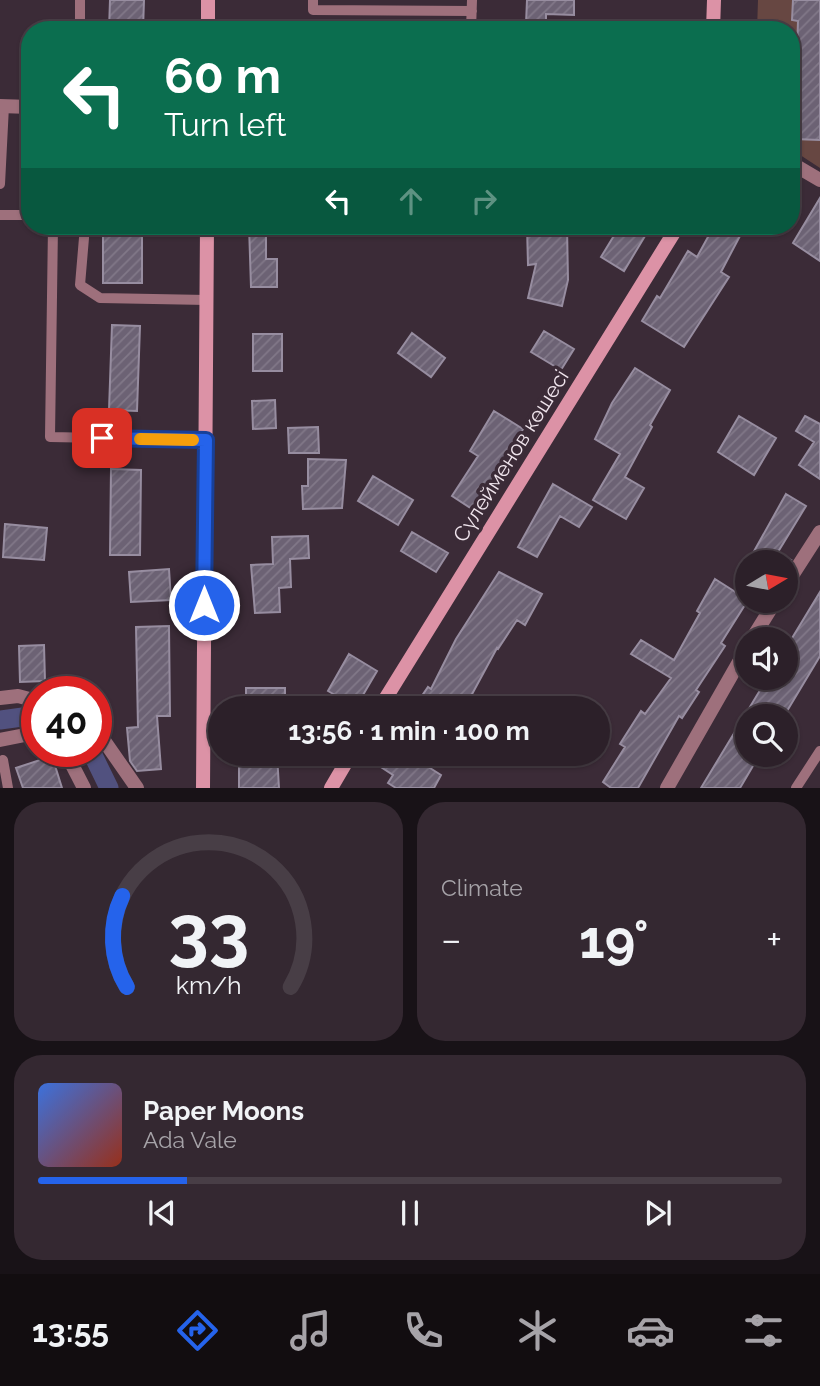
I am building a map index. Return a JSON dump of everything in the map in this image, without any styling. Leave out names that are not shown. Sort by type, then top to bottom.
[{"type":"main road","points":[[208,0],[208,21]]},
{"type":"main road","points":[[714,21],[715,0]]},
{"type":"main road","points":[[206,788],[203,770],[207,235]]},
{"type":"main road","name":"Сүлейменов көшесі","points":[[387,696],[672,235]]},
{"type":"main road","points":[[331,788],[344,766]]},
{"type":"street","points":[[2,106],[21,107]]},
{"type":"street","points":[[800,168],[820,180]]},
{"type":"street","points":[[798,566],[820,532]]},
{"type":"street","points":[[667,788],[735,669]]},
{"type":"street","points":[[0,698],[21,697]]},
{"type":"street","points":[[0,740],[21,736]]},
{"type":"street","points":[[112,752],[137,788]]},
{"type":"street","points":[[73,767],[84,788]]},
{"type":"lane","points":[[80,0],[80,21]]},
{"type":"lane","points":[[313,0],[313,10],[472,5]]},
{"type":"lane","points":[[0,184],[2,106]]},
{"type":"lane","points":[[0,215],[21,215]]},
{"type":"lane","points":[[53,235],[50,437],[206,440]]},
{"type":"lane","points":[[84,235],[80,285],[100,298],[207,300]]},
{"type":"lane","points":[[796,788],[820,751]]},
{"type":"lane","points":[[3,760],[8,788]]},
{"type":"shaded area","points":[[758,0],[820,0],[820,168],[800,155],[800,21],[757,21]]},
{"type":"building","points":[[110,0],[144,0],[143,21],[109,21]]},
{"type":"building","points":[[527,0],[574,0],[574,15],[546,14],[546,21],[526,21]]},
{"type":"building","points":[[793,0],[820,0],[820,140],[800,139],[800,21],[792,20]]},
{"type":"building","points":[[820,198],[820,261],[793,243]]},
{"type":"building","points":[[103,235],[142,235],[142,283],[103,283]]},
{"type":"building","points":[[249,235],[266,235],[266,259],[277,259],[277,287],[251,287]]},
{"type":"building","points":[[527,235],[567,235],[568,280],[562,306],[528,298],[536,264],[528,265]]},
{"type":"building","points":[[614,235],[646,235],[624,271],[601,257]]},
{"type":"building","points":[[709,235],[740,235],[721,272],[729,277],[684,347],[642,321],[657,296],[660,298],[688,251],[697,257]]},
{"type":"building","points":[[112,325],[140,326],[137,411],[109,410]]},
{"type":"building","points":[[544,331],[574,349],[561,370],[531,352]]},
{"type":"building","points":[[412,333],[445,358],[431,377],[398,353]]},
{"type":"building","points":[[253,334],[282,334],[282,371],[253,371]]},
{"type":"building","points":[[635,368],[670,390],[625,477],[644,488],[626,519],[593,500],[620,454],[595,439],[612,403]]},
{"type":"building","points":[[275,400],[276,428],[253,429],[252,401]]},
{"type":"building","points":[[494,411],[523,429],[475,511],[452,496],[478,456],[470,451]]},
{"type":"building","points":[[739,416],[776,438],[754,475],[718,452]]},
{"type":"building","points":[[805,416],[820,424],[820,479],[799,465],[814,442],[796,431]]},
{"type":"building","points":[[318,427],[319,453],[289,453],[288,428]]},
{"type":"building","points":[[308,459],[346,460],[342,508],[303,509],[302,486],[308,486]]},
{"type":"building","points":[[111,469],[141,470],[140,555],[110,555]]},
{"type":"building","points":[[373,476],[413,500],[398,525],[358,501]]},
{"type":"building","points":[[553,484],[592,507],[579,527],[560,516],[537,557],[518,547]]},
{"type":"building","points":[[786,494],[806,506],[779,550],[755,550]]},
{"type":"building","points":[[5,524],[47,528],[44,560],[3,557]]},
{"type":"building","points":[[412,532],[448,553],[436,572],[401,551]]},
{"type":"building","points":[[308,536],[309,558],[290,559],[291,587],[279,588],[280,612],[255,613],[251,565],[273,564],[272,537]]},
{"type":"building","points":[[169,569],[171,600],[131,602],[129,572]]},
{"type":"building","points":[[499,572],[542,594],[525,625],[517,620],[497,648],[471,696],[422,696],[428,687],[431,689],[456,639]]},
{"type":"building","points":[[715,579],[735,592],[735,613],[740,613],[721,643],[725,646],[696,690],[699,692],[682,718],[679,716],[638,788],[611,788],[603,782],[625,747],[620,744],[641,711],[645,714],[671,678],[631,654],[641,640],[674,660],[700,613],[697,611]]},
{"type":"building","points":[[820,592],[820,656],[791,704],[752,704],[760,690],[798,690],[798,628]]},
{"type":"building","points":[[169,626],[170,716],[157,716],[161,769],[137,771],[130,761],[127,728],[138,727],[136,627]]},
{"type":"building","points":[[44,645],[45,676],[21,676],[20,682],[19,646]]},
{"type":"building","points":[[349,654],[377,671],[362,696],[337,696],[328,691]]},
{"type":"building","points":[[246,688],[285,688],[285,696],[246,696]]},
{"type":"building","points":[[735,732],[735,767],[752,767],[740,788],[701,788]]},
{"type":"building","points":[[239,766],[278,766],[279,788],[239,788]]},
{"type":"building","points":[[379,766],[427,766],[441,775],[434,788],[396,788],[388,783],[393,775]]},
{"type":"building","points":[[55,767],[62,788],[23,788],[16,768]]},
{"type":"waterway","points":[[0,720],[21,717]]},
{"type":"waterway","points":[[99,767],[109,788]]},
{"type":"slow traffic","points":[[140,439],[193,440]]},
{"type":"route","points":[[102,438],[206,440],[204,605]]}]
